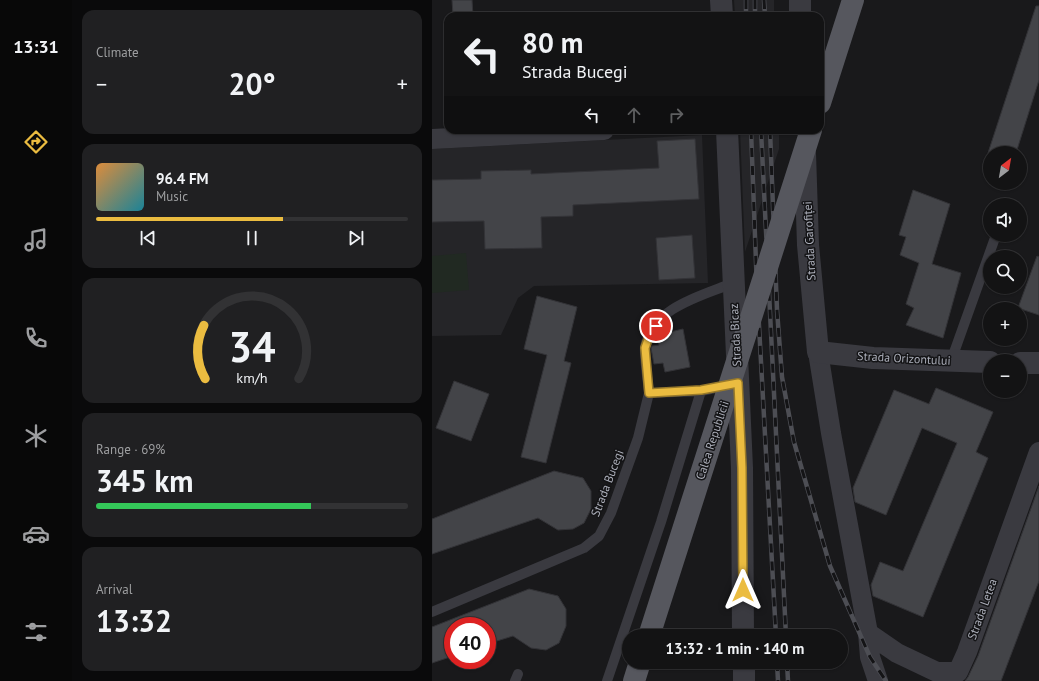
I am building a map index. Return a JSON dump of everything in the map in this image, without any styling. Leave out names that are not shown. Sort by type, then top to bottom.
[{"type":"main road","points":[[824,91],[853,0]]},
{"type":"main road","name":"Calea Republicii","points":[[651,629],[810,134]]},
{"type":"main road","points":[[634,681],[638,669]]},
{"type":"street","points":[[721,0],[722,12]]},
{"type":"street","points":[[800,0],[800,12]]},
{"type":"street","points":[[432,138],[518,134]]},
{"type":"street","name":"Strada Bicaz","points":[[727,134],[742,468],[744,629]]},
{"type":"street","name":"Strada Garofiței","points":[[804,134],[808,245],[818,352]]},
{"type":"street","points":[[818,352],[830,433],[868,633],[870,657],[878,681]]},
{"type":"street","name":"Strada Orizontului","points":[[818,352],[873,358],[983,362]]},
{"type":"street","points":[[1027,363],[1039,363]]},
{"type":"street","name":"Strada Letea","points":[[868,633],[898,653],[938,672],[958,672],[967,652],[1039,452]]},
{"type":"street","points":[[744,669],[744,681]]},
{"type":"lane","points":[[951,361],[994,242]]},
{"type":"lane","name":"Strada Bucegi","points":[[432,612],[584,548],[600,536],[611,513],[638,438],[649,393],[645,348],[650,334],[662,317],[679,304],[733,283]]},
{"type":"lane","points":[[649,393],[701,390],[738,383]]},
{"type":"lane","points":[[607,681],[661,522],[701,390]]},
{"type":"shaded area","points":[[734,0],[774,0],[774,12],[735,12]]},
{"type":"shaded area","points":[[740,134],[779,134],[779,149],[745,252]]},
{"type":"shaded area","points":[[702,135],[708,283],[534,286],[518,298],[501,335],[432,336],[432,149]]},
{"type":"shaded area","points":[[466,253],[469,290],[432,293],[432,256]]},
{"type":"building","points":[[452,0],[472,0],[473,12],[453,12]]},
{"type":"building","points":[[1036,6],[1039,6],[1039,80],[1018,146],[990,146]]},
{"type":"building","points":[[695,139],[699,199],[573,205],[573,216],[541,217],[542,248],[485,249],[484,221],[432,222],[432,180],[481,179],[481,171],[531,170],[531,174],[659,168],[657,141]]},
{"type":"building","points":[[913,190],[950,204],[932,264],[961,273],[943,338],[906,325],[914,308],[906,304],[919,263],[900,255],[906,237],[899,235]]},
{"type":"building","points":[[692,235],[695,278],[659,280],[656,238]]},
{"type":"building","points":[[1037,256],[1039,257],[1039,315],[1027,311],[1027,302],[1020,302],[1023,294],[1027,294],[1027,283]]},
{"type":"building","points":[[537,296],[577,307],[564,361],[571,363],[546,463],[521,457],[547,355],[524,349]]},
{"type":"building","points":[[683,329],[690,367],[665,372],[663,363],[654,364],[651,348],[652,346],[659,345],[657,335]]},
{"type":"building","points":[[454,381],[489,394],[471,441],[436,428]]},
{"type":"building","points":[[936,388],[993,412],[976,452],[988,458],[923,617],[873,596],[871,585],[880,562],[903,571],[957,443],[922,428],[886,515],[855,502],[853,488],[894,390],[929,404]]},
{"type":"building","points":[[554,471],[583,478],[591,491],[591,509],[584,523],[573,529],[558,530],[538,518],[432,554],[432,519]]},
{"type":"building","points":[[1039,486],[1039,581],[1001,681],[965,681],[978,656]]},
{"type":"building","points":[[529,589],[558,596],[566,609],[566,626],[559,643],[546,650],[531,648],[513,636],[496,641],[496,617],[458,617]]},
{"type":"building","points":[[444,622],[444,659],[432,663],[432,627]]},
{"type":"railway","points":[[746,0],[746,12]]},
{"type":"railway","points":[[755,0],[755,12]]},
{"type":"railway","points":[[764,0],[765,12]]},
{"type":"railway","points":[[751,134],[757,289],[776,629]]},
{"type":"railway","points":[[761,134],[786,629]]},
{"type":"railway","points":[[770,134],[777,310],[782,377],[794,442],[830,566],[870,657],[886,681]]},
{"type":"railway","points":[[777,669],[778,681]]},
{"type":"railway","points":[[787,669],[788,681]]},
{"type":"route","points":[[656,326],[650,334],[645,348],[649,393],[676,393],[738,383],[742,468],[743,590]]}]
